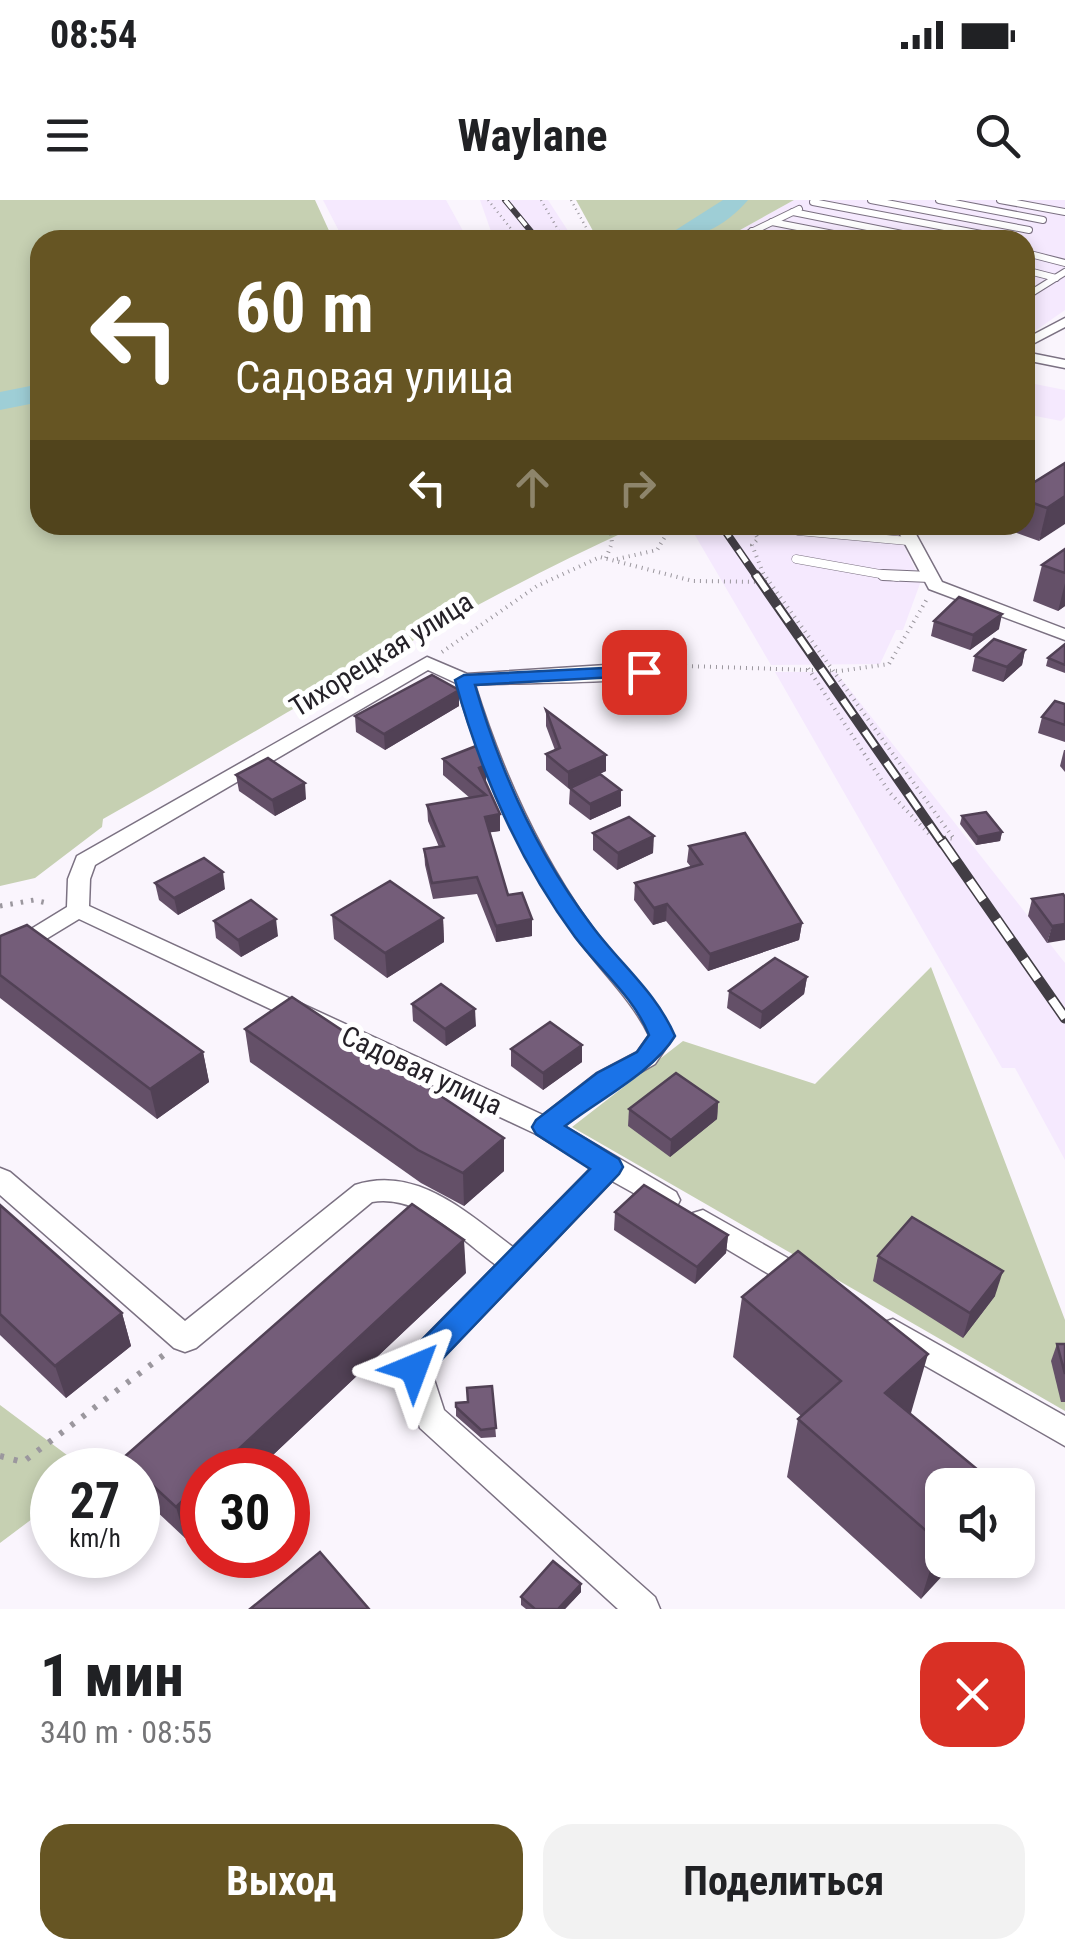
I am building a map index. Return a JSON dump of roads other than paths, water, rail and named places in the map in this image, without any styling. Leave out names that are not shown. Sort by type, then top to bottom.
[{"type":"street","points":[[1035,338],[1065,322]]},
{"type":"street","points":[[1035,358],[1065,364]]},
{"type":"street","points":[[906,535],[932,581],[1065,635]]},
{"type":"street","name":"Тихорецкая улица","points":[[78,910],[79,879],[86,861],[427,663],[464,680]]},
{"type":"street","points":[[545,1127],[606,1080],[646,1058],[662,1036],[653,1014],[582,930],[515,820],[479,734],[464,680],[515,674],[618,676],[668,668]]},
{"type":"street","points":[[0,958],[78,910]]},
{"type":"street","name":"Садовая улица","points":[[78,910],[545,1127],[828,1295]]},
{"type":"street","points":[[609,1167],[414,1368],[431,1418],[643,1609]]},
{"type":"street","points":[[0,1179],[184,1338],[365,1193],[383,1187],[410,1192],[514,1263]]},
{"type":"street","points":[[862,1314],[1065,1432]]},
{"type":"lane","points":[[871,200],[1029,230],[1056,210]]},
{"type":"lane","points":[[939,200],[1042,220]]},
{"type":"lane","points":[[1000,200],[1065,212]]},
{"type":"lane","points":[[754,230],[815,201],[963,230]]},
{"type":"lane","points":[[792,212],[882,230]]},
{"type":"lane","points":[[772,222],[813,230]]},
{"type":"lane","points":[[1035,256],[1065,263]]},
{"type":"lane","points":[[1036,290],[1065,272]]},
{"type":"lane","points":[[1035,273],[1056,278]]},
{"type":"lane","points":[[796,558],[932,581]]},
{"type":"waterway","points":[[694,230],[737,200]]},
{"type":"waterway","points":[[0,401],[30,395]]},
{"type":"railway","points":[[505,200],[530,230]]},
{"type":"railway","points":[[728,535],[757,577]]},
{"type":"railway","points":[[756,575],[943,844]]},
{"type":"railway","points":[[942,841],[1065,1018]]}]
